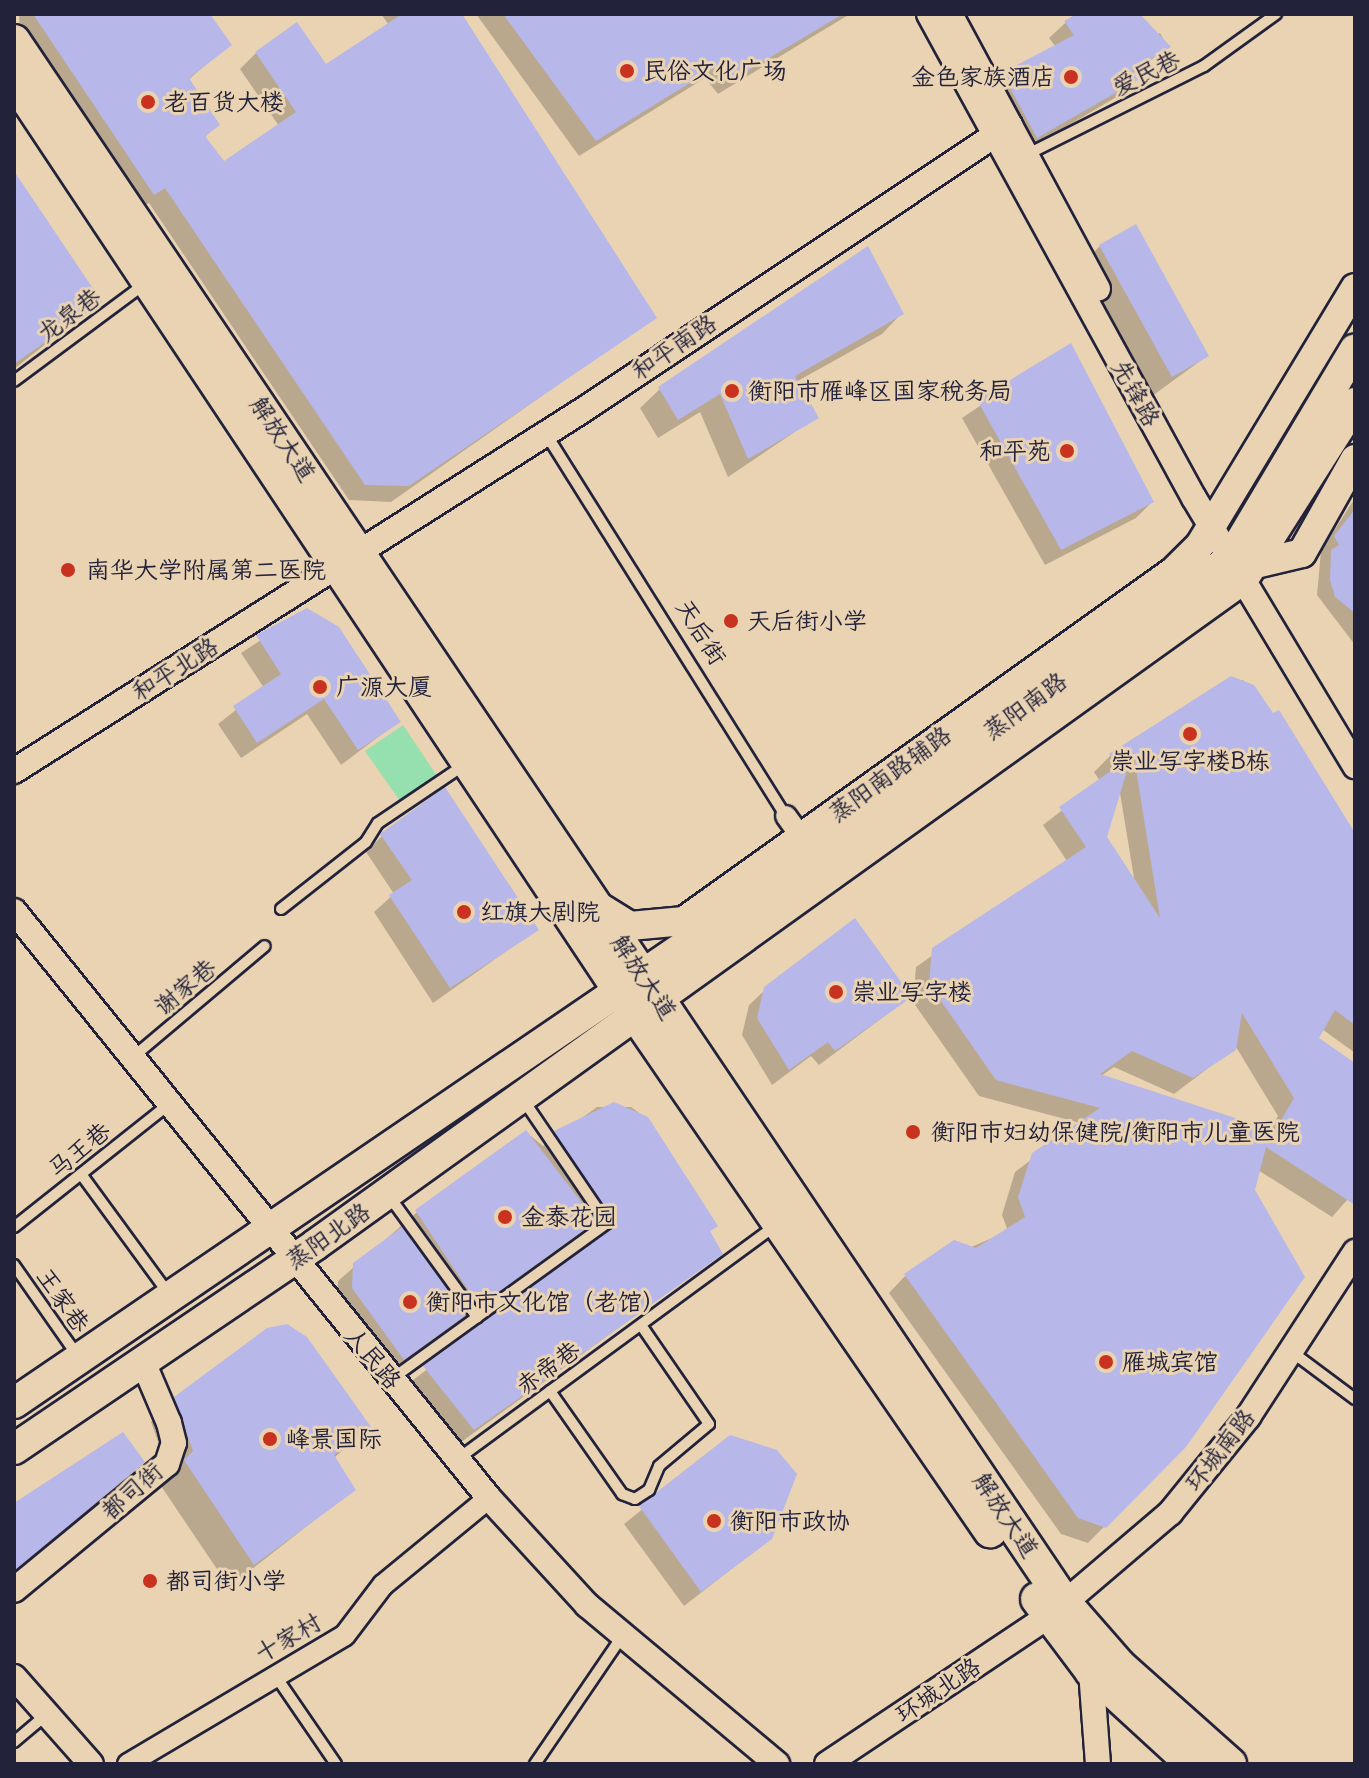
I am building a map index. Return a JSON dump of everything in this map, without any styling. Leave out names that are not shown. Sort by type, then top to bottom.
[{"type":"highway","name":"解放大道","points":[[14,41],[347,559],[466,763],[630,981],[779,1223],[1057,1609],[1230,1764]]},
{"type":"highway","name":"解放大道","points":[[14,80],[148,282],[595,904],[630,981]]},
{"type":"highway","name":"解放大道","points":[[648,1009],[1057,1609],[1091,1671],[1192,1764]]},
{"type":"main road","name":"蒸阳南路辅路","points":[[595,904],[630,926],[684,921],[1174,571],[1216,519],[1355,288]]},
{"type":"main road","name":"蒸阳南路","points":[[630,981],[801,837],[1241,562],[1355,349]]},
{"type":"main road","name":"蒸阳南路","points":[[648,1009],[1241,562],[1355,403]]},
{"type":"main road","points":[[1241,562],[1302,553],[1355,459]]},
{"type":"main road","name":"蒸阳北路","points":[[14,1403],[630,981]]},
{"type":"main road","name":"蒸阳北路","points":[[14,1449],[293,1261],[648,1009]]},
{"type":"street","name":"先锋路","points":[[929,14],[1003,130],[1355,766]]},
{"type":"street","name":"先锋路","points":[[950,14],[1003,130],[1026,155],[1216,519]]},
{"type":"street","name":"和平南路","points":[[347,559],[545,433],[1003,130]]},
{"type":"street","name":"和平北路","points":[[14,771],[347,559]]},
{"type":"street","name":"先锋路","points":[[1241,562],[1355,739]]},
{"type":"street","name":"人民路","points":[[17,922],[489,1498],[623,1635],[777,1764]]},
{"type":"street","name":"环城南路","points":[[1057,1609],[1170,1513],[1290,1351],[1355,1252]]},
{"type":"street","name":"都司街","points":[[14,1590],[167,1464],[174,1443],[169,1423],[143,1362]]},
{"type":"street","name":"十家村","points":[[128,1764],[345,1635],[383,1585],[489,1498]]},
{"type":"street","name":"环城北路","points":[[827,1764],[1057,1609]]},
{"type":"street","points":[[1091,1671],[1098,1764]]},
{"type":"street","points":[[14,1677],[91,1764]]},
{"type":"lane","name":"爱民巷","points":[[1026,155],[1204,66],[1276,14]]},
{"type":"lane","name":"龙泉巷","points":[[14,381],[148,282]]},
{"type":"lane","name":"天后街","points":[[545,433],[801,837]]},
{"type":"lane","points":[[281,909],[366,842],[378,823],[466,763]]},
{"type":"lane","name":"谢家巷","points":[[131,1058],[265,946]]},
{"type":"lane","points":[[391,1379],[607,1223],[523,1098]]},
{"type":"lane","name":"马王巷","points":[[14,1227],[169,1104]]},
{"type":"lane","points":[[81,1174],[169,1295]]},
{"type":"lane","points":[[388,1194],[477,1317]]},
{"type":"lane","name":"赤帝巷","points":[[457,1459],[779,1223]]},
{"type":"lane","name":"王家巷","points":[[14,1265],[79,1358]]},
{"type":"lane","points":[[550,1391],[622,1494],[635,1499],[649,1490],[659,1466],[709,1424],[641,1325]]},
{"type":"lane","points":[[1290,1351],[1355,1399]]},
{"type":"lane","points":[[535,1764],[623,1635]]},
{"type":"lane","points":[[275,1675],[336,1764]]},
{"type":"lane","points":[[14,1742],[47,1714]]},
{"type":"green space","points":[[403,725],[437,776],[400,801],[365,751]]},
{"type":"building","points":[[33,14],[210,14],[232,45],[189,78],[220,125],[205,136],[224,161],[296,112],[255,52],[297,22],[326,64],[402,14],[462,14],[657,318],[409,486],[365,485],[165,188],[154,195]]},
{"type":"building","name":"民俗文化广场","points":[[503,14],[843,14],[734,79],[722,63],[596,141]]},
{"type":"building","name":"金色家族酒店","points":[[1077,14],[1140,14],[1171,47],[1132,70],[1138,80],[1037,138],[1002,73],[1074,35],[1064,21]]},
{"type":"building","points":[[14,171],[102,302],[14,364]]},
{"type":"building","points":[[1136,224],[1209,356],[1172,377],[1099,245]]},
{"type":"building","points":[[868,246],[904,314],[795,376],[819,418],[748,459],[720,394],[678,420],[658,387]]},
{"type":"building","name":"和平苑","points":[[1071,343],[1154,502],[1061,550],[977,400]]},
{"type":"building","points":[[1355,509],[1355,613],[1335,597],[1330,580],[1331,550],[1339,545],[1334,536]]},
{"type":"building","name":"广源大厦","points":[[307,608],[339,627],[401,722],[358,750],[324,699],[257,743],[233,706],[281,674],[256,635]]},
{"type":"building","points":[[1231,676],[1254,685],[1273,713],[1279,710],[1355,833],[1355,1025],[1335,1010],[1319,1038],[1355,1063],[1355,1205],[1266,1147],[1255,1190],[1305,1277],[1186,1447],[1106,1528],[1078,1518],[904,1274],[954,1240],[976,1248],[1025,1217],[1018,1197],[1032,1153],[1100,1108],[996,1080],[929,984],[932,948],[1086,847],[1059,807],[1118,766],[1109,754]],"holes":[[[1133,751],[1160,918],[1107,837]],[[1242,1013],[1294,1098],[1275,1131],[1100,1074],[1132,1051],[1193,1078],[1236,1050]]]},
{"type":"building","name":"红旗大剧院","points":[[445,787],[539,930],[450,988],[389,895],[412,880],[380,834]]},
{"type":"building","name":"崇业写字楼","points":[[855,918],[912,997],[835,1051],[828,1042],[789,1070],[757,1018],[764,987]]},
{"type":"building","points":[[614,1102],[648,1117],[718,1226],[710,1231],[723,1254],[474,1430],[423,1366],[614,1227],[554,1131]]},
{"type":"building","name":"金泰花园","points":[[526,1130],[596,1221],[479,1306],[415,1210]]},
{"type":"building","name":"衡阳市文化馆（老馆）","points":[[402,1227],[466,1315],[404,1360],[352,1288],[353,1263]]},
{"type":"building","name":"峰景国际","points":[[287,1324],[307,1337],[371,1427],[334,1455],[356,1490],[254,1565],[184,1460],[193,1451],[174,1397],[267,1328]]},
{"type":"building","points":[[123,1432],[145,1462],[14,1571],[14,1503]]},
{"type":"building","name":"衡阳市政协","points":[[730,1435],[777,1450],[797,1474],[772,1539],[701,1592],[639,1506]]},
{"type":"place","name":"民俗文化广场","points":[[627,71]]},
{"type":"place","name":"金色家族酒店","points":[[1071,77]]},
{"type":"place","name":"老百货大楼","points":[[148,102]]},
{"type":"place","name":"衡阳市雁峰区国家税务局","points":[[732,391]]},
{"type":"place","name":"和平苑","points":[[1067,451]]},
{"type":"place","name":"南华大学附属第二医院","points":[[68,570]]},
{"type":"place","name":"天后街小学","points":[[731,621]]},
{"type":"place","name":"广源大厦","points":[[320,687]]},
{"type":"place","name":"崇业写字楼B栋","points":[[1190,734]]},
{"type":"place","name":"红旗大剧院","points":[[464,912]]},
{"type":"place","name":"崇业写字楼","points":[[836,992]]},
{"type":"place","name":"衡阳市妇幼保健院/衡阳市儿童医院","points":[[913,1132]]},
{"type":"place","name":"金泰花园","points":[[505,1217]]},
{"type":"place","name":"衡阳市文化馆（老馆）","points":[[410,1302]]},
{"type":"place","name":"雁城宾馆","points":[[1106,1362]]},
{"type":"place","name":"峰景国际","points":[[270,1439]]},
{"type":"place","name":"衡阳市政协","points":[[714,1521]]},
{"type":"place","name":"都司街小学","points":[[150,1581]]}]
